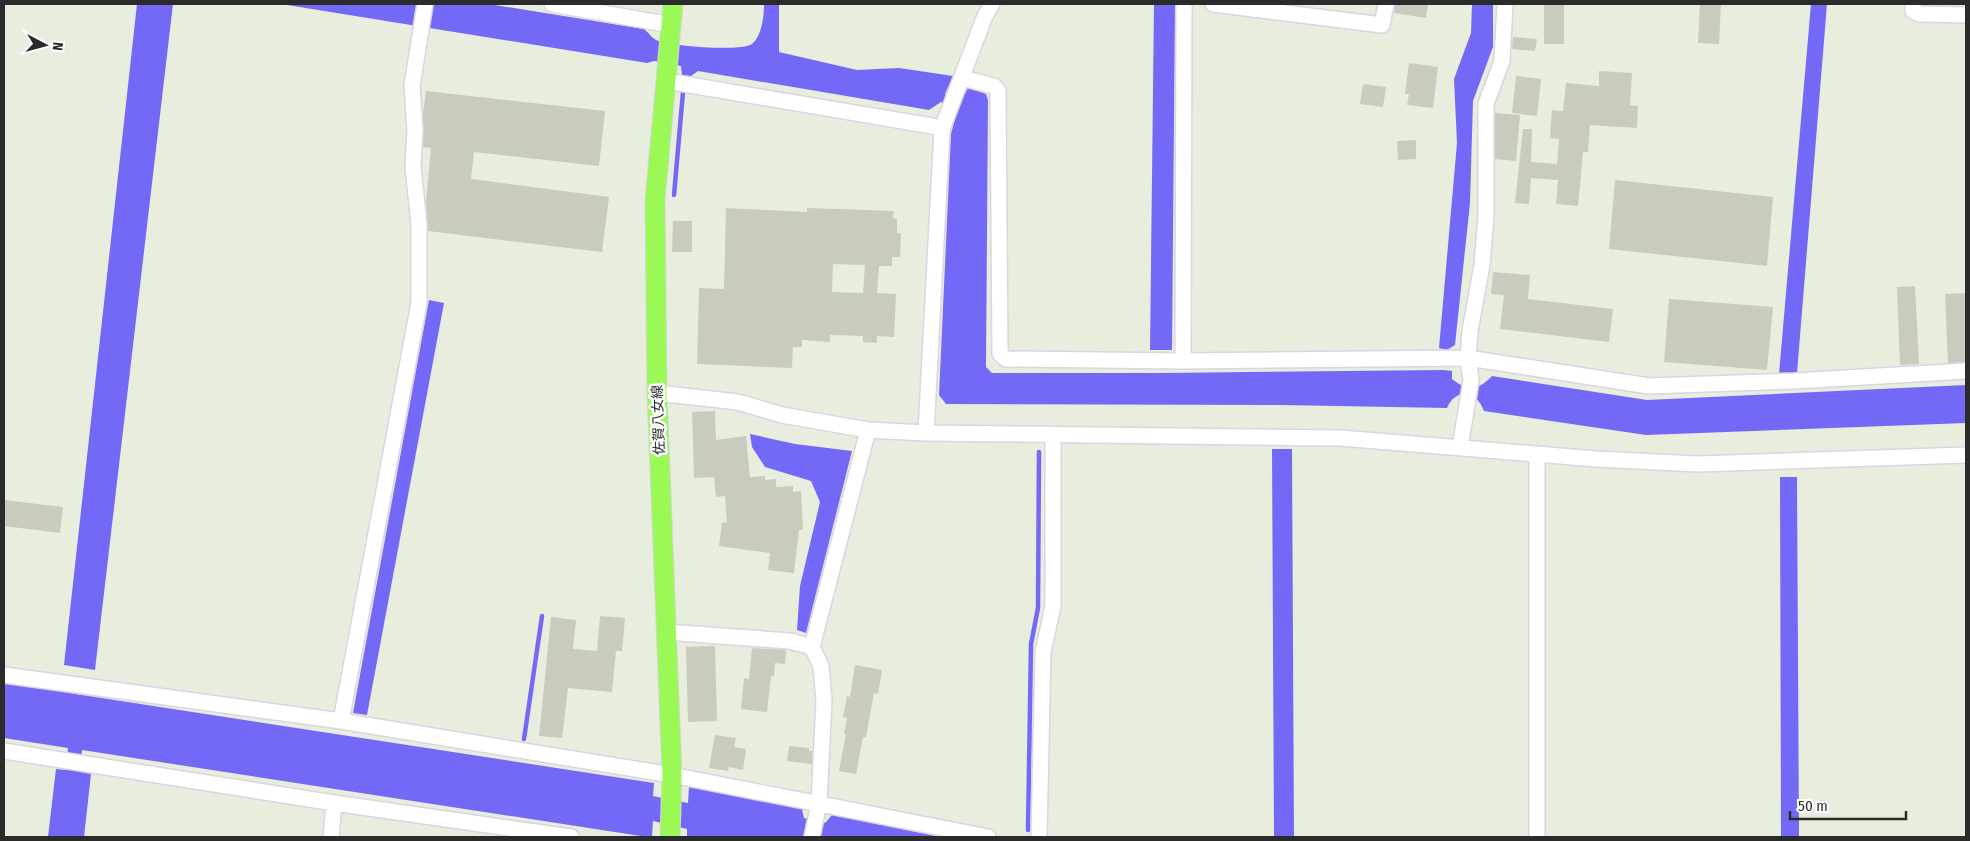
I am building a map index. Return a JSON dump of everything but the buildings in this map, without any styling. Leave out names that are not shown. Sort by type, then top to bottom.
[{"type":"main road","name":"佐賀八女線","points":[[670,834],[672,775],[657,393],[655,200],[673,4]]},
{"type":"street","points":[[342,720],[419,303],[419,224],[413,167],[415,130],[412,86],[424,4]]},
{"type":"street","points":[[552,4],[670,31]]},
{"type":"street","points":[[926,433],[942,129],[985,16],[992,4]]},
{"type":"street","points":[[1183,361],[1184,4]]},
{"type":"street","points":[[1213,4],[1382,25],[1386,4]]},
{"type":"street","points":[[1460,447],[1470,381],[1468,358],[1470,331],[1482,265],[1485,226],[1486,104],[1502,61],[1504,4]]},
{"type":"street","points":[[1913,4],[1913,11],[1920,14],[1966,15]]},
{"type":"street","points":[[667,74],[942,129]]},
{"type":"street","points":[[962,78],[994,86],[998,91],[1000,354],[1006,359],[1183,361],[1468,358],[1649,386],[1966,372]]},
{"type":"street","points":[[657,393],[738,402],[782,414],[868,430],[926,433],[1340,438],[1596,459],[1698,464],[1966,455]]},
{"type":"street","points":[[812,837],[819,804],[824,701],[821,666],[812,647],[868,430]]},
{"type":"street","points":[[1039,837],[1043,652],[1053,606],[1053,435]]},
{"type":"street","points":[[1537,454],[1538,837]]},
{"type":"street","points":[[666,632],[790,641],[812,647]]},
{"type":"street","points":[[4,675],[342,720],[672,775],[988,837]]},
{"type":"street","points":[[4,751],[334,804],[570,837]]},
{"type":"street","points":[[331,837],[334,804]]},
{"type":"shaded area","points":[[137,4],[173,4],[95,670],[64,665]]},
{"type":"shaded area","points":[[281,4],[489,4],[644,29],[654,39],[663,42],[689,46],[734,48],[752,44],[758,36],[763,20],[764,4],[779,4],[779,52],[857,70],[899,68],[953,76],[945,94],[961,101],[968,88],[986,94],[988,100],[986,367],[992,373],[1444,370],[1452,371],[1452,379],[1458,383],[1473,388],[1483,384],[1492,376],[1647,400],[1966,385],[1966,423],[1646,435],[1484,411],[1477,399],[1466,394],[1456,397],[1447,408],[1281,405],[946,404],[939,395],[951,134],[958,108],[941,102],[929,110],[698,71],[691,76],[682,75],[681,66],[654,61],[647,63]]},
{"type":"shaded area","points":[[1154,4],[1175,4],[1172,350],[1150,350]]},
{"type":"shaded area","points":[[1472,4],[1493,4],[1493,47],[1473,101],[1470,203],[1455,345],[1447,350],[1439,348],[1457,143],[1454,79],[1471,33]]},
{"type":"shaded area","points":[[1811,4],[1827,4],[1797,373],[1779,374]]},
{"type":"shaded area","points":[[429,300],[444,303],[367,715],[353,713]]},
{"type":"shaded area","points":[[750,434],[795,444],[852,451],[806,633],[797,630],[800,586],[820,502],[811,481],[765,467],[752,447]]},
{"type":"shaded area","points":[[1272,449],[1292,449],[1294,837],[1274,837]]},
{"type":"shaded area","points":[[1780,477],[1797,477],[1799,837],[1781,837]]},
{"type":"shaded area","points":[[4,683],[654,783],[653,796],[688,803],[689,787],[802,809],[804,818],[825,823],[832,815],[941,837],[687,837],[687,829],[653,821],[652,837],[647,837],[82,750],[80,772],[91,774],[84,837],[48,837],[56,769],[66,770],[68,748],[4,738]]},
{"type":"waterway","points":[[674,195],[683,92]]},
{"type":"waterway","points":[[1028,830],[1031,644],[1038,608],[1039,452]]},
{"type":"waterway","points":[[524,739],[542,616]]}]
